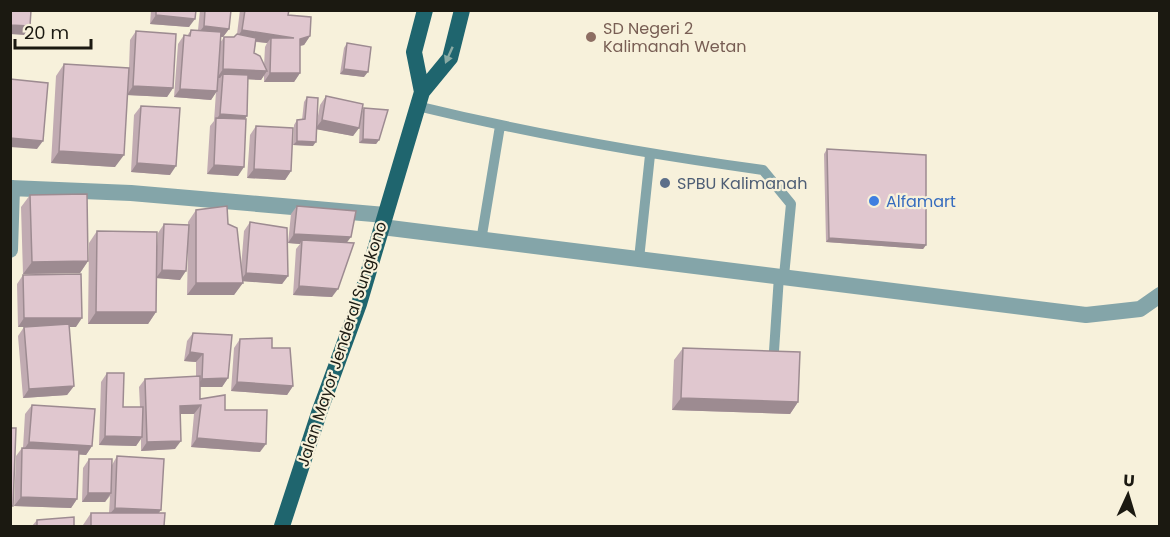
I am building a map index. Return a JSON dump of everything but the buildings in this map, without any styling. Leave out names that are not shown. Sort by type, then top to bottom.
[{"type":"main road","name":"Jalan Mayor Jenderal Sungkono","points":[[419,99],[414,52],[425,10]]},
{"type":"main road","name":"Jalan Mayor Jenderal Sungkono","points":[[282,526],[320,410],[359,304],[419,99],[450,58],[462,10]]},
{"type":"street","points":[[10,250],[11,188],[131,193],[383,221],[481,242],[782,276],[1086,315],[1140,309],[1160,295]]},
{"type":"lane","points":[[419,99],[500,126],[650,155],[764,170],[791,204],[774,351]]},
{"type":"lane","points":[[481,242],[500,126]]},
{"type":"lane","points":[[639,259],[650,155]]},
{"type":"place","name":"SD Negeri 2 Kalimanah Wetan","points":[[591,37]]},
{"type":"place","name":"SPBU Kalimanah","points":[[665,183]]},
{"type":"place","name":"Alfamart","points":[[874,201]]}]
